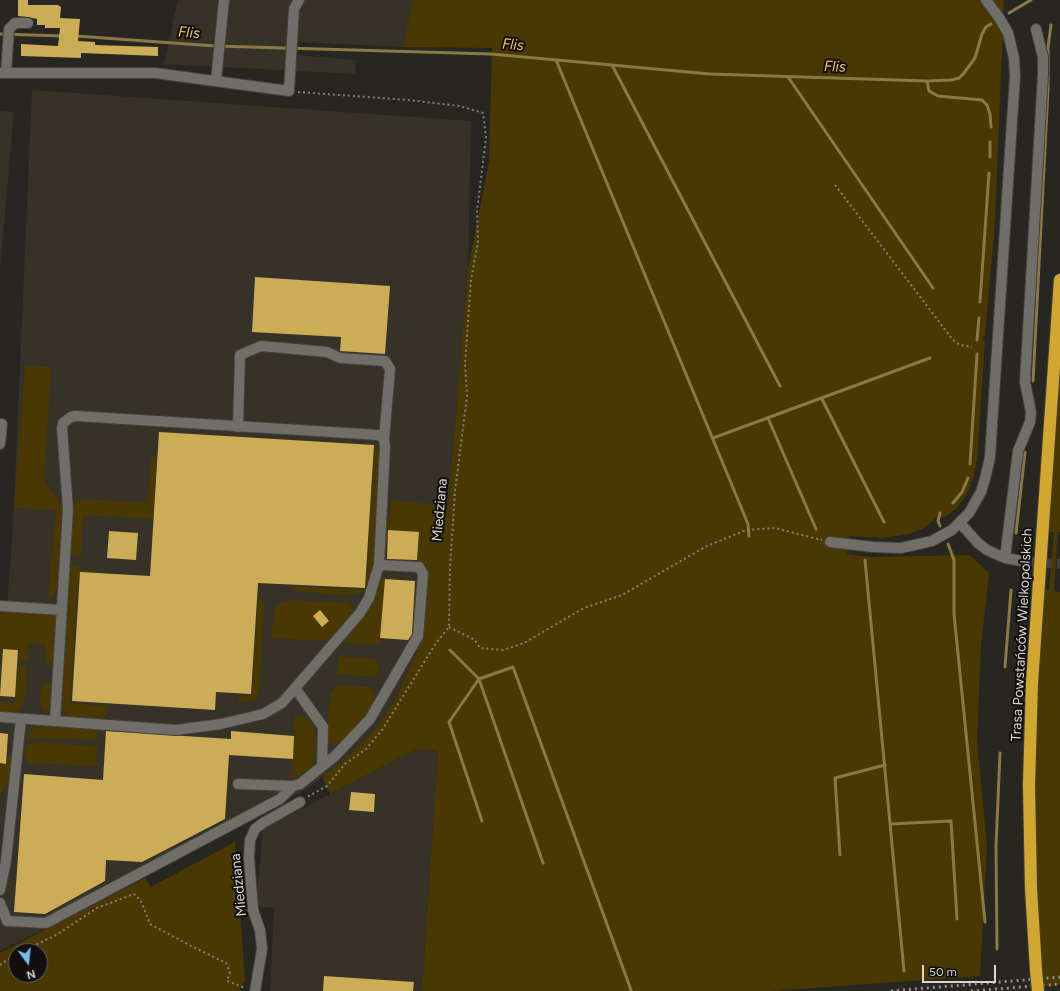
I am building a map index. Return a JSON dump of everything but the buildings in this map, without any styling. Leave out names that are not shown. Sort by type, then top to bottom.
[{"type":"highway","name":"Trasa Powstańców Wielkopolskich","points":[[1038,991],[1031,872],[1029,785],[1032,683],[1060,280]]},
{"type":"street","points":[[216,81],[224,0]]},
{"type":"street","points":[[28,22],[15,23],[8,33],[3,73],[155,73],[289,91],[294,9],[299,0]]},
{"type":"street","points":[[830,542],[873,547],[906,547],[932,542],[960,523],[969,513],[982,492],[990,457],[1014,92],[1014,58],[1010,40],[990,1]]},
{"type":"street","points":[[1006,558],[1018,451],[1030,422],[1032,412],[1025,382],[1043,74],[1043,57],[1036,29]]},
{"type":"street","points":[[0,717],[176,730],[198,728],[263,714],[282,703],[360,613],[369,598],[380,565],[385,446],[384,439],[390,369],[384,361],[340,358],[327,352],[260,346],[240,355],[238,427]]},
{"type":"street","points":[[55,721],[68,509],[62,428],[63,423],[71,417],[76,416],[379,435],[384,439]]},
{"type":"street","points":[[0,444],[1,424]]},
{"type":"street","points":[[960,523],[978,543],[987,550],[1006,558],[1027,562]]},
{"type":"street","points":[[238,784],[293,786],[300,784],[335,756],[370,719],[418,636],[423,574],[419,567],[380,565]]},
{"type":"street","points":[[0,606],[62,610]]},
{"type":"street","points":[[295,688],[323,727],[322,766]]},
{"type":"street","points":[[0,890],[6,861],[21,719]]},
{"type":"street","points":[[0,903],[7,921],[46,923],[280,799],[293,786]]},
{"type":"street","name":"Miedziana","points":[[250,990],[262,949],[260,930],[253,910],[249,858],[250,840],[255,829],[300,802]]},
{"type":"path","name":"Miedziana","points":[[289,91],[408,100],[460,106],[483,113],[486,138],[477,211],[478,242],[471,280],[465,364],[467,396],[455,491],[450,568],[449,627],[475,640],[480,648],[503,650],[524,642],[584,608],[622,595],[707,546],[752,528],[775,528],[830,542]]},
{"type":"path","points":[[835,185],[953,340],[960,345],[972,347]]},
{"type":"path","points":[[40,943],[56,935],[97,908],[134,894],[141,901],[150,924],[192,948],[226,963],[230,972],[227,981],[250,990]]},
{"type":"shaded area","points":[[178,0],[412,0],[403,47],[299,42],[297,55],[356,60],[355,74],[164,64]]},
{"type":"shaded area","points":[[412,0],[1004,0],[995,221],[985,336],[982,337],[985,342],[977,459],[974,476],[967,494],[957,508],[945,517],[936,518],[924,528],[910,534],[882,538],[849,536],[847,554],[870,557],[970,555],[989,573],[981,646],[977,742],[987,845],[980,976],[771,991],[422,991],[438,751],[417,749],[330,794],[322,777],[344,760],[376,729],[396,698],[422,639],[427,575],[425,564],[417,562],[419,532],[388,530],[385,561],[386,522],[389,522],[391,500],[448,506],[468,269],[489,162],[492,48],[403,47]]},
{"type":"shaded area","points":[[32,90],[471,121],[468,269],[448,506],[425,641],[418,647],[396,698],[376,729],[344,760],[308,788],[70,916],[16,943],[8,943],[8,947],[0,951],[0,620],[6,618],[13,529]]},
{"type":"shaded area","points":[[0,111],[14,112],[0,269]]},
{"type":"shaded area","points":[[1060,355],[1060,532],[1058,532],[1054,591],[1060,592],[1060,985],[1031,987],[1038,901],[1035,800],[1038,692],[1044,589],[1049,589],[1054,532],[1048,532]]},
{"type":"shaded area","points":[[25,366],[51,367],[44,478],[47,486],[62,506],[62,509],[57,587],[53,597],[48,600],[56,510],[14,508]]},
{"type":"shaded area","points":[[375,445],[381,451],[373,576],[366,591],[353,595],[293,591],[290,586],[366,590]]},
{"type":"shaded area","points":[[157,457],[153,519],[83,515],[81,557],[71,554],[73,507],[76,502],[82,499],[147,503],[151,459]]},
{"type":"shaded area","points":[[80,566],[80,570],[94,571],[94,575],[79,574],[70,703],[108,706],[106,716],[101,719],[73,717],[67,715],[62,708],[70,568]]},
{"type":"shaded area","points":[[382,577],[385,577],[385,579],[380,644],[345,643],[343,638],[371,604]]},
{"type":"shaded area","points":[[416,579],[414,634],[412,641],[408,642],[407,640],[412,640]]},
{"type":"shaded area","points":[[258,598],[264,604],[259,696],[254,701],[239,701],[239,696],[252,695]]},
{"type":"shaded area","points":[[290,600],[347,603],[351,605],[353,611],[336,634],[325,641],[271,638],[275,608],[282,602]]},
{"type":"shaded area","points":[[0,612],[53,614],[56,616],[54,663],[45,662],[46,644],[29,643],[28,661],[18,659],[19,649],[1,649],[0,653]]},
{"type":"shaded area","points":[[338,656],[375,659],[379,664],[376,677],[337,674],[339,659],[336,658]]},
{"type":"shaded area","points":[[18,665],[27,666],[25,699],[19,710],[13,713],[0,714],[0,702],[15,703]]},
{"type":"shaded area","points":[[53,668],[51,707],[48,712],[44,712],[39,701],[43,684],[51,684]]},
{"type":"shaded area","points":[[339,685],[369,687],[375,694],[376,701],[341,744],[337,746],[330,743],[327,739],[330,693]]},
{"type":"shaded area","points":[[295,715],[307,719],[314,727],[316,734],[315,761],[307,772],[291,780]]},
{"type":"shaded area","points":[[43,725],[97,729],[97,740],[40,738],[25,740],[31,730]]},
{"type":"shaded area","points":[[41,742],[98,747],[95,766],[29,763],[24,756],[25,745]]},
{"type":"shaded area","points":[[417,749],[438,751],[422,991],[270,991],[274,908],[256,906],[263,829]]},
{"type":"shaded area","points":[[8,755],[14,756],[13,773],[0,796],[0,763],[7,764]]},
{"type":"shaded area","points":[[235,842],[245,981],[239,990],[241,991],[0,991],[0,953],[8,949],[8,983],[48,983],[48,943],[19,943],[145,878],[151,887]]},
{"type":"waterway","name":"Flis","points":[[1009,13],[1031,0]]},
{"type":"waterway","name":"Flis","points":[[76,36],[215,46],[491,54],[710,74],[927,81],[951,80],[959,78],[975,58],[982,34],[986,27],[991,24]]},
{"type":"waterway","points":[[1033,381],[1048,89],[1048,47],[1051,25]]},
{"type":"waterway","name":"Flis","points":[[0,34],[62,36]]},
{"type":"waterway","points":[[556,60],[748,524],[749,536]]},
{"type":"waterway","points":[[612,65],[780,386]]},
{"type":"waterway","points":[[788,77],[933,288]]},
{"type":"waterway","points":[[927,81],[929,91],[938,96],[982,100],[987,105],[990,114],[991,127]]},
{"type":"waterway","points":[[990,142],[990,157]]},
{"type":"waterway","points":[[980,302],[989,173]]},
{"type":"waterway","points":[[977,340],[979,318]]},
{"type":"waterway","points":[[970,464],[977,354]]},
{"type":"waterway","points":[[713,438],[930,358]]},
{"type":"waterway","points":[[822,399],[884,522]]},
{"type":"waterway","points":[[768,418],[816,529]]},
{"type":"waterway","points":[[1016,533],[1025,452]]},
{"type":"waterway","points":[[953,503],[962,492],[968,478]]},
{"type":"waterway","points":[[940,513],[938,521],[940,526]]},
{"type":"waterway","points":[[948,544],[954,560],[954,614],[985,922]]},
{"type":"waterway","points":[[865,560],[904,971]]},
{"type":"waterway","points":[[1005,667],[1011,590]]},
{"type":"waterway","points":[[450,650],[479,679],[513,667],[631,990]]},
{"type":"waterway","points":[[479,679],[543,863]]},
{"type":"waterway","points":[[479,679],[449,722],[482,821]]},
{"type":"waterway","points":[[997,949],[996,846],[1000,753]]},
{"type":"waterway","points":[[840,855],[835,778],[885,765]]},
{"type":"waterway","points":[[890,824],[951,821],[957,919]]},
{"type":"tunnel","points":[[1027,562],[1060,564]]},
{"type":"railway","points":[[891,991],[1060,977]]},
{"type":"railway","points":[[971,991],[1060,984]]}]
